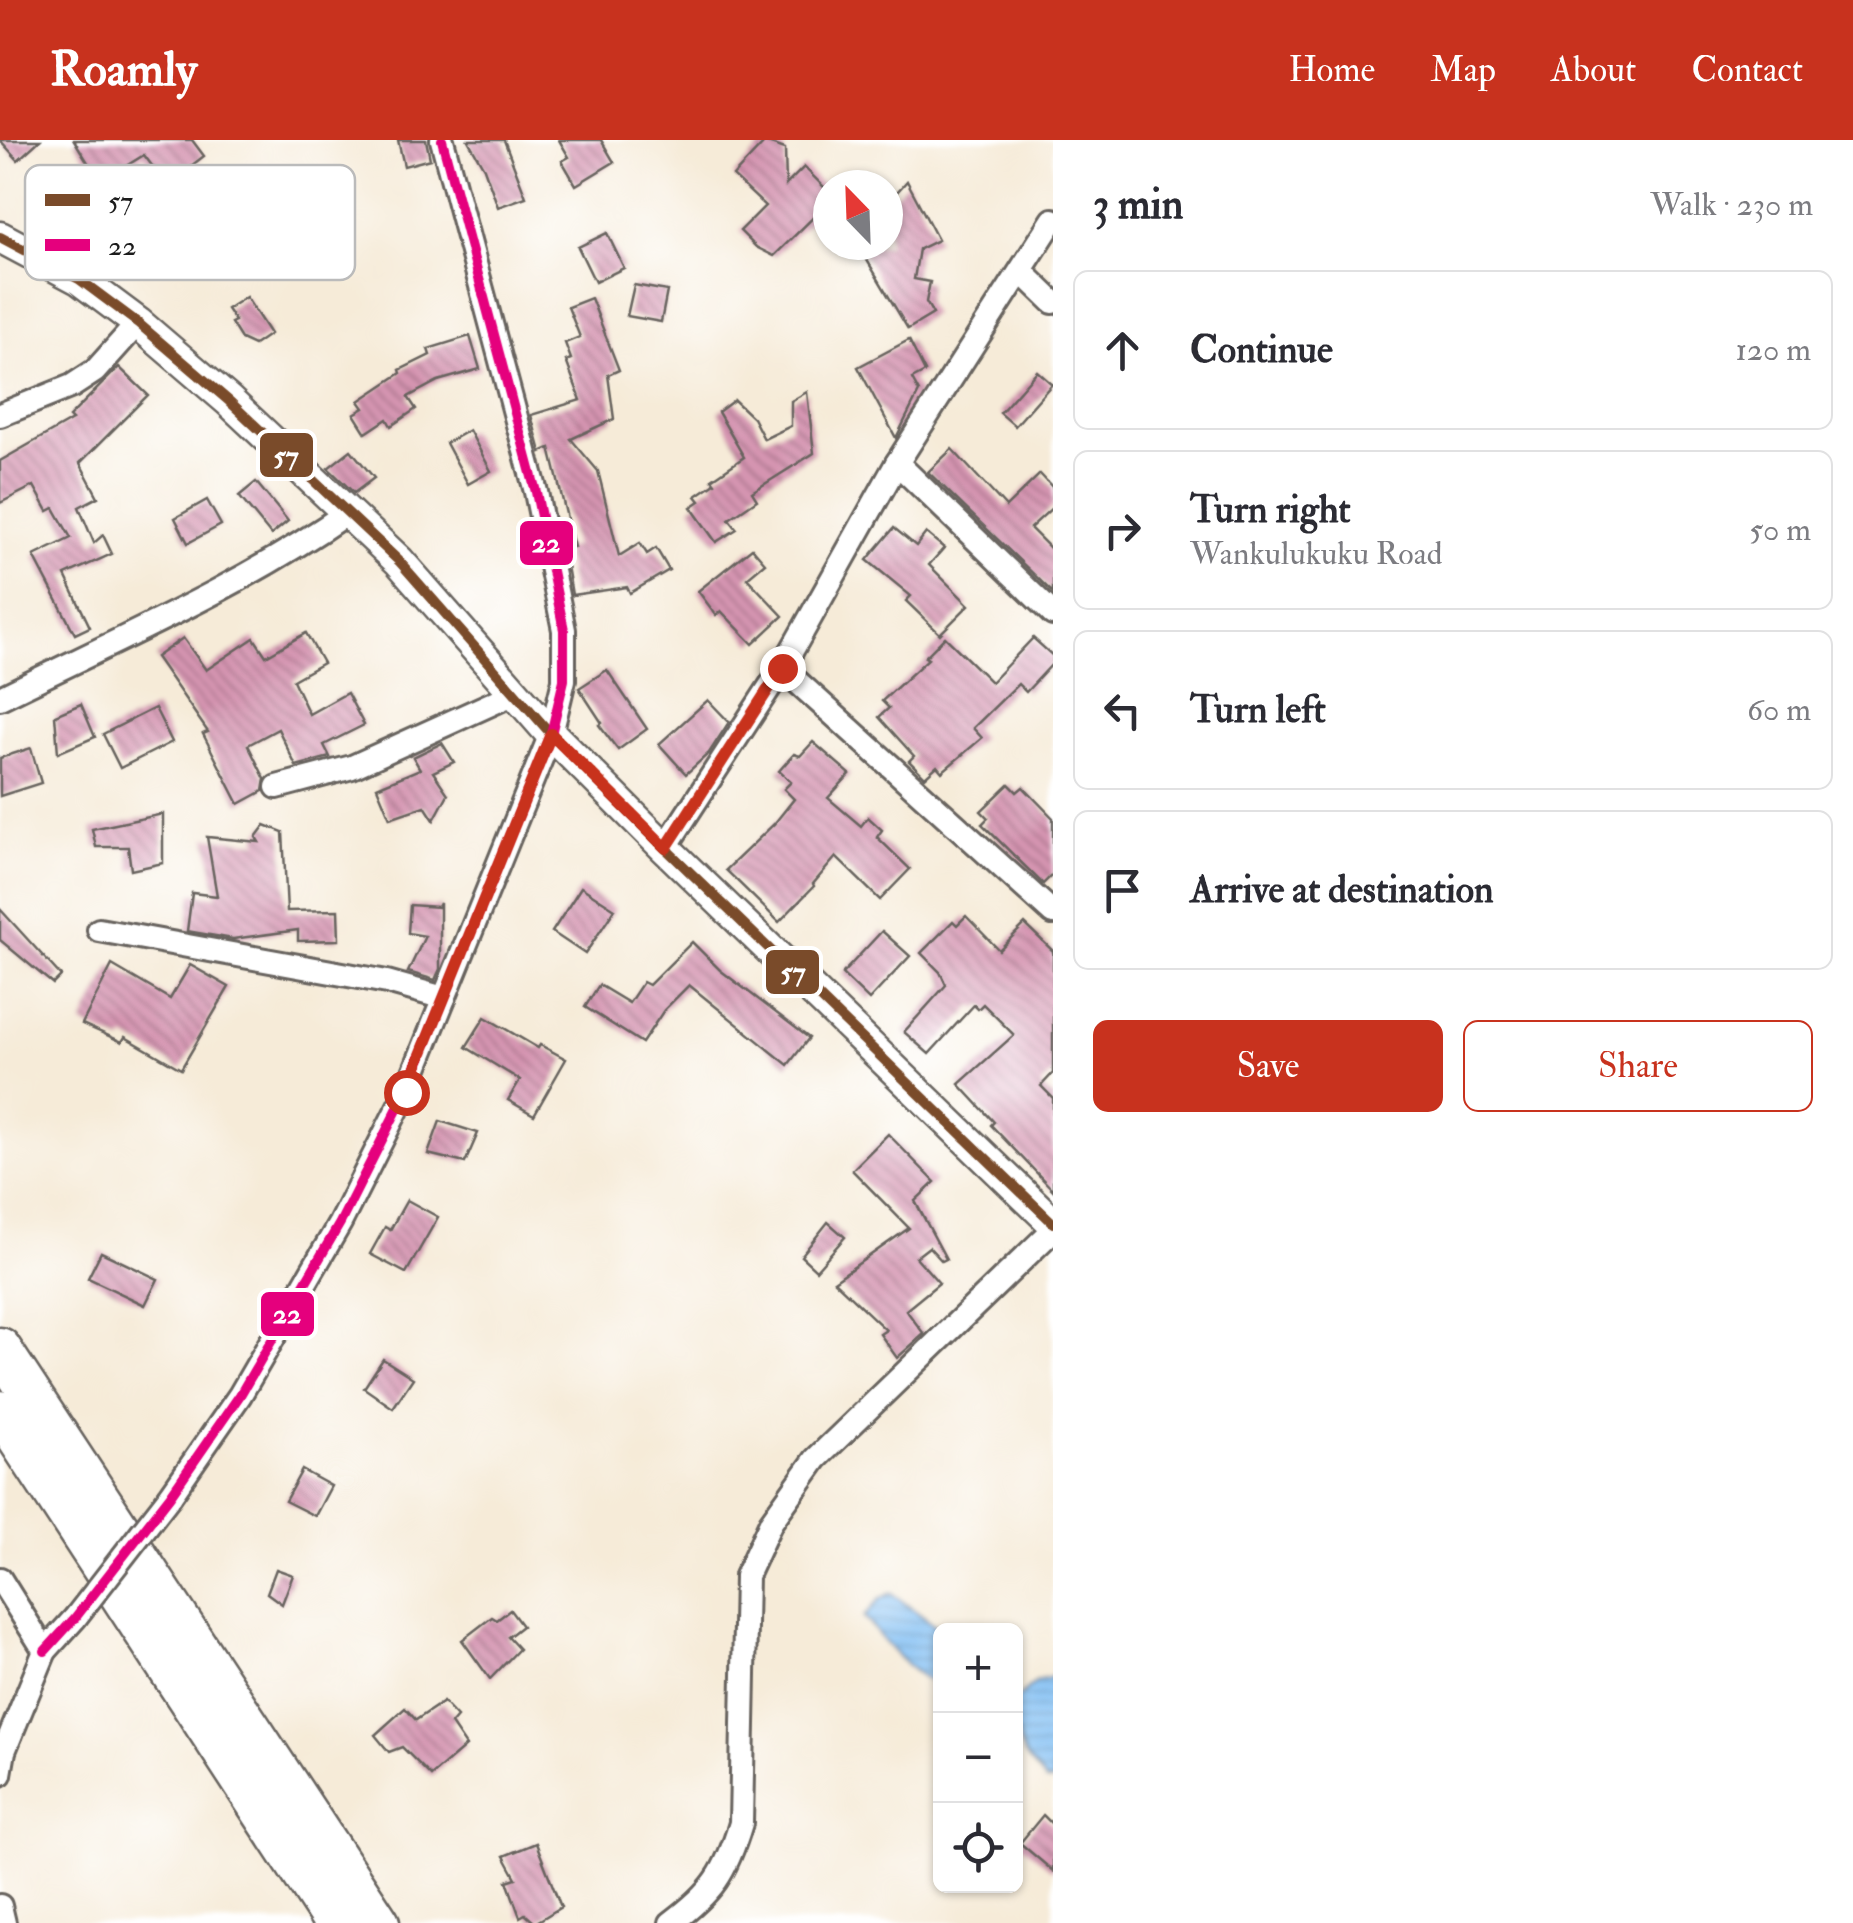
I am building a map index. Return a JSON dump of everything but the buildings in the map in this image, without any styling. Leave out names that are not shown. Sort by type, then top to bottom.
[{"type":"highway","points":[[0,1348],[380,1923]]},
{"type":"highway","points":[[0,1411],[336,1923]]},
{"type":"main road","points":[[0,237],[25,250]]},
{"type":"main road","points":[[79,280],[229,401],[399,561],[551,734],[1053,1226]]},
{"type":"street","points":[[0,1774],[4,1750],[45,1651],[76,1618],[170,1496],[240,1395],[340,1223],[406,1092],[551,734],[564,680],[564,630],[536,492],[442,140]]},
{"type":"street","points":[[666,848],[782,668],[897,464],[1053,220]]},
{"type":"street","points":[[1021,270],[1053,302]]},
{"type":"street","points":[[0,415],[72,386],[95,371],[138,324]]},
{"type":"street","points":[[897,464],[1053,614]]},
{"type":"street","points":[[0,698],[212,596],[286,555],[348,512]]},
{"type":"street","points":[[782,668],[1053,913]]},
{"type":"street","points":[[276,786],[352,768],[514,693]]},
{"type":"street","points":[[99,930],[387,982],[444,998]]},
{"type":"street","points":[[671,1923],[710,1890],[730,1862],[741,1823],[746,1576],[771,1522],[816,1459],[1053,1226]]},
{"type":"street","points":[[0,1579],[45,1651]]},
{"type":"street","points":[[0,1906],[4,1923]]},
{"type":"water","points":[[891,1593],[933,1624],[933,1682],[909,1667],[864,1617]]},
{"type":"water","points":[[1053,1677],[1053,1781],[1046,1781],[1023,1750],[1023,1693],[1037,1681]]},
{"type":"transit line","name":"22","points":[[45,1651],[170,1496],[240,1395],[340,1223],[406,1092],[551,734],[564,680],[564,630],[536,492],[442,140]]},
{"type":"transit line","name":"57","points":[[0,237],[25,250]]},
{"type":"transit line","name":"57","points":[[80,280],[138,323],[229,401],[399,561],[551,734],[1053,1223]]},
{"type":"route","points":[[406,1092],[551,734],[666,848],[782,668]]}]
